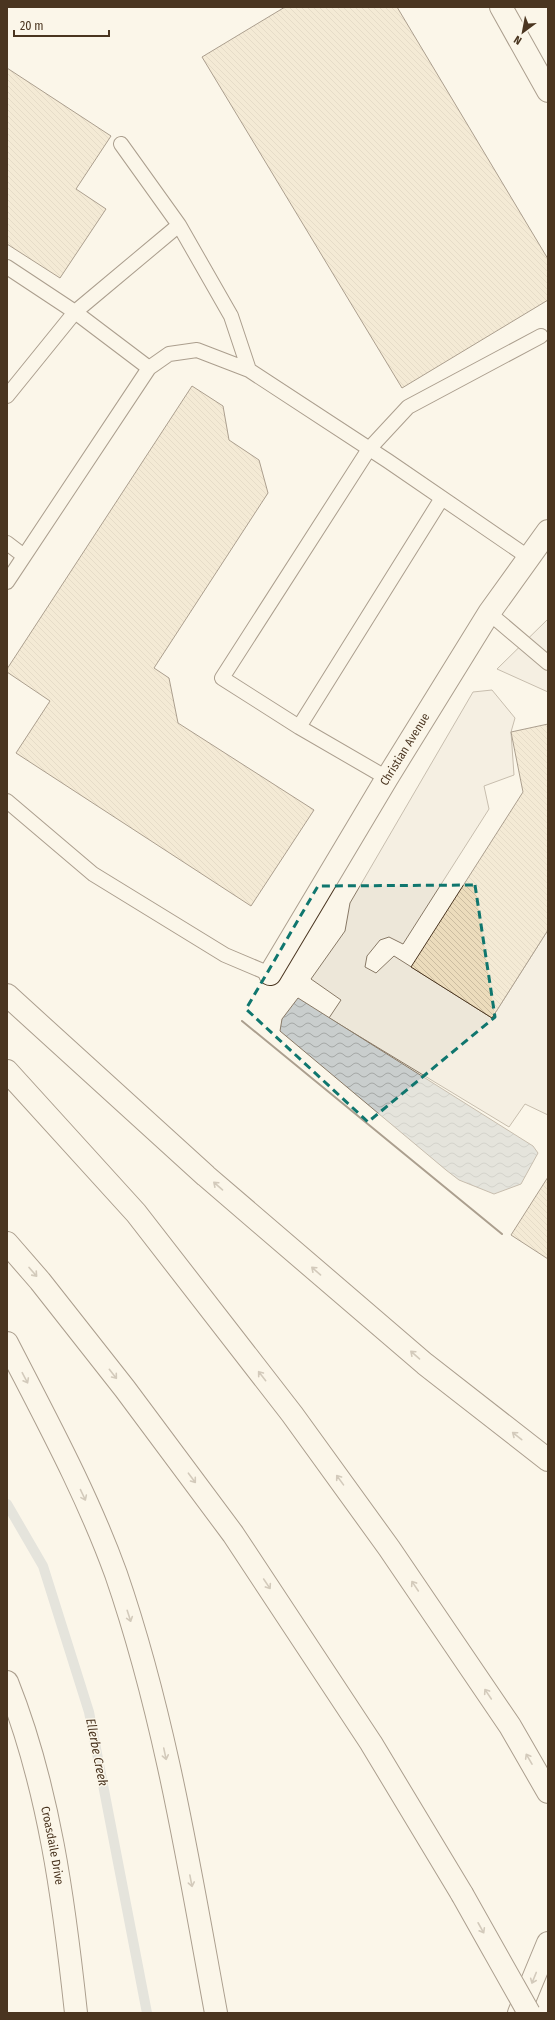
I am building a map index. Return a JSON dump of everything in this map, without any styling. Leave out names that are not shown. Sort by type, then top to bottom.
[{"type":"main road","points":[[501,7],[548,91]]},
{"type":"main road","name":"Christian Avenue","points":[[270,974],[387,778],[490,613],[528,557],[548,531]]},
{"type":"main road","points":[[7,995],[211,1181],[425,1364],[548,1460]]},
{"type":"main road","points":[[7,1071],[136,1212],[292,1414],[389,1548],[510,1726],[548,1792]]},
{"type":"main road","points":[[7,1243],[40,1281],[120,1383],[233,1534],[371,1743],[462,1894],[529,2013]]},
{"type":"main road","points":[[7,1344],[59,1443],[88,1505],[115,1573],[136,1636],[158,1723],[183,1841],[216,2013]]},
{"type":"main road","name":"Croasdaile Drive","points":[[7,1682],[29,1742],[58,1869],[76,2013]]},
{"type":"main road","points":[[519,2013],[548,1943]]},
{"type":"lane","points":[[121,144],[179,225],[231,316],[250,370]]},
{"type":"lane","points":[[7,396],[75,312],[179,225]]},
{"type":"lane","points":[[7,267],[75,312],[149,368]]},
{"type":"lane","points":[[387,778],[299,727],[222,678],[369,449],[408,407],[541,336]]},
{"type":"lane","points":[[7,582],[149,368],[169,354],[197,350],[250,370],[528,557]]},
{"type":"lane","points":[[299,727],[442,498]]},
{"type":"lane","points":[[7,543],[24,556]]},
{"type":"lane","points":[[490,613],[548,663]]},
{"type":"lane","points":[[7,801],[92,874],[225,955],[270,974]]},
{"type":"highlighted area","points":[[475,885],[495,1017],[368,1122],[246,1009],[318,886]]},
{"type":"shaded area","points":[[548,619],[548,692],[497,669]]},
{"type":"shaded area","points":[[492,690],[515,718],[511,732],[514,775],[484,786],[489,809],[403,944],[389,937],[380,940],[367,956],[365,967],[376,973],[394,956],[492,1018],[548,930],[548,1115],[525,1104],[509,1127],[329,1018],[341,1000],[311,979],[345,931],[350,903],[473,692]]},
{"type":"water","points":[[298,998],[533,1146],[538,1153],[521,1184],[494,1194],[459,1180],[446,1170],[280,1031],[282,1019]]},
{"type":"building","points":[[285,7],[397,7],[548,259],[548,300],[402,388],[202,57]]},
{"type":"building","points":[[7,68],[111,136],[76,189],[106,209],[60,278],[7,244]]},
{"type":"building","points":[[192,386],[223,406],[229,440],[259,460],[268,493],[154,668],[169,678],[178,723],[314,810],[251,906],[16,753],[50,701],[7,672],[7,669]]},
{"type":"building","points":[[548,724],[548,930],[492,1018],[411,967],[523,792],[511,732]]},
{"type":"building","points":[[548,1177],[548,1259],[511,1235]]},
{"type":"waterway","name":"Ellerbe Creek","points":[[7,1504],[43,1566],[89,1712],[147,2013]]},
{"type":"wall","points":[[242,1021],[502,1234]]}]
